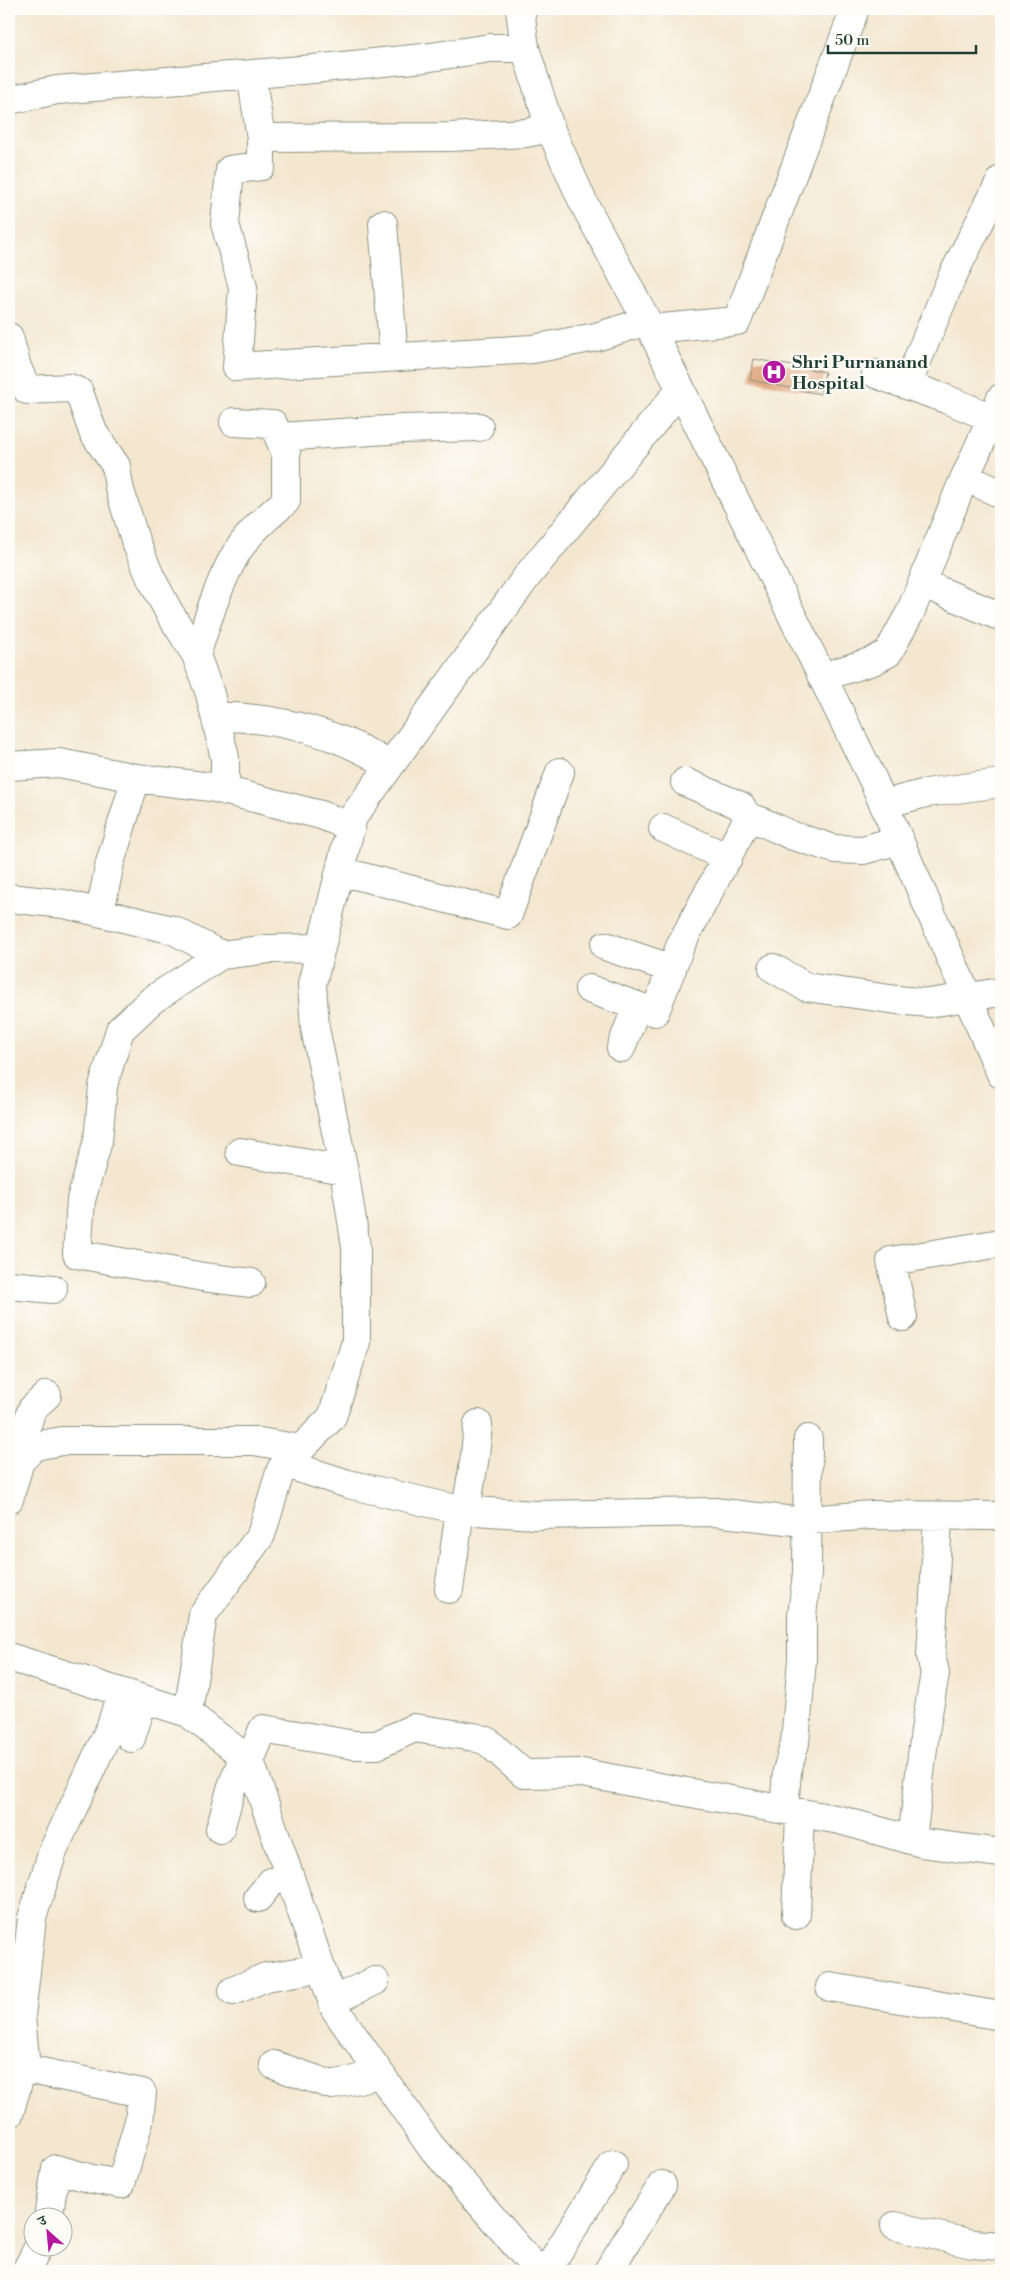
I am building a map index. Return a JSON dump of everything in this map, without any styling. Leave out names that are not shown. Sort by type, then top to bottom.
[{"type":"main road","points":[[520,9],[525,48],[550,128],[583,202],[649,325],[884,804],[1001,1074]]},
{"type":"main road","points":[[251,74],[262,138],[261,166],[230,170],[225,224],[243,287],[237,367],[533,349],[649,325],[737,321],[855,9]]},
{"type":"main road","points":[[9,100],[57,90],[424,58],[490,48],[525,48]]},
{"type":"main road","points":[[262,138],[450,137],[526,133],[550,128]]},
{"type":"main road","points":[[907,385],[952,277],[1001,180]]},
{"type":"main road","points":[[382,224],[394,357]]},
{"type":"main road","points":[[9,337],[17,367],[27,390],[68,388],[79,392],[93,432],[116,466],[119,487],[135,540],[150,576],[169,612],[196,655],[210,694],[226,758],[225,791]]},
{"type":"main road","points":[[822,677],[873,661],[888,653],[910,613],[965,478],[997,408],[907,385],[876,374]]},
{"type":"main road","points":[[188,1713],[203,1616],[261,1535],[281,1469],[332,1417],[356,1342],[356,1247],[344,1170],[315,1028],[312,984],[353,817],[528,575],[680,389]]},
{"type":"main road","points":[[196,655],[213,605],[234,556],[259,524],[286,500],[286,453],[273,424],[234,422]]},
{"type":"main road","points":[[279,437],[403,429],[479,427]]},
{"type":"main road","points":[[965,478],[1001,494]]},
{"type":"main road","points":[[922,583],[1001,617]]},
{"type":"main road","points":[[216,716],[271,720],[334,737],[367,751],[390,766]]},
{"type":"main road","points":[[9,766],[59,763],[136,778],[225,791],[321,815],[351,827]]},
{"type":"main road","points":[[340,871],[508,915],[560,772]]},
{"type":"main road","points":[[100,912],[112,854],[136,778]]},
{"type":"main road","points":[[685,782],[741,806],[748,818],[758,820],[793,836],[835,848],[863,850],[899,840]]},
{"type":"main road","points":[[884,804],[926,793],[1001,783]]},
{"type":"main road","points":[[589,989],[655,1012],[681,944],[748,818]]},
{"type":"main road","points":[[663,828],[728,858]]},
{"type":"main road","points":[[9,898],[64,904],[173,930],[221,955]]},
{"type":"main road","points":[[605,946],[672,969]]},
{"type":"main road","points":[[251,1283],[186,1274],[77,1254],[81,1200],[98,1142],[103,1086],[120,1030],[152,1000],[221,955],[268,949],[321,948]]},
{"type":"main road","points":[[773,968],[806,987],[929,1003],[1001,992]]},
{"type":"main road","points":[[622,1048],[637,1006]]},
{"type":"main road","points":[[240,1152],[344,1170]]},
{"type":"main road","points":[[903,1317],[891,1261],[1001,1243]]},
{"type":"main road","points":[[9,1285],[53,1289]]},
{"type":"main road","points":[[9,1499],[15,1458],[32,1409],[47,1395]]},
{"type":"main road","points":[[449,1589],[475,1456],[478,1424]]},
{"type":"main road","points":[[796,1915],[792,1812],[787,1771],[795,1743],[801,1668],[802,1616],[807,1573],[808,1439]]},
{"type":"main road","points":[[15,1458],[35,1446],[62,1441],[254,1441],[293,1457],[348,1484],[463,1510],[535,1515],[714,1512],[794,1521],[872,1515],[1001,1516]]},
{"type":"main road","points":[[912,1840],[934,1673],[930,1656],[938,1516]]},
{"type":"main road","points":[[9,1657],[188,1713],[247,1759],[320,1968],[351,2048],[380,2074],[429,2144],[538,2271]]},
{"type":"main road","points":[[131,1738],[132,1696]]},
{"type":"main road","points":[[9,2114],[25,2058],[21,2016],[20,1931],[32,1918],[53,1851],[111,1726],[132,1696]]},
{"type":"main road","points":[[220,1829],[232,1786],[263,1729],[354,1745],[377,1745],[414,1728],[474,1736],[487,1741],[524,1774],[582,1773],[840,1820],[912,1840],[1001,1852]]},
{"type":"main road","points":[[258,1898],[271,1882],[289,1876]]},
{"type":"main road","points":[[233,1992],[266,1977],[320,1968]]},
{"type":"main road","points":[[332,2000],[375,1981]]},
{"type":"main road","points":[[830,1987],[1001,2016]]},
{"type":"main road","points":[[274,2065],[332,2085],[380,2074]]},
{"type":"main road","points":[[22,2068],[142,2092],[139,2121],[121,2184],[92,2180],[56,2169],[50,2208]]},
{"type":"main road","points":[[546,2271],[613,2164]]},
{"type":"main road","points":[[608,2271],[662,2185]]},
{"type":"main road","points":[[895,2226],[972,2244],[1001,2246]]},
{"type":"main road","points":[[26,2271],[33,2258]]},
{"type":"building","points":[[754,359],[825,372],[820,394],[750,380]]},
{"type":"place","name":"Shri Purnanand Hospital","points":[[774,372]]}]
